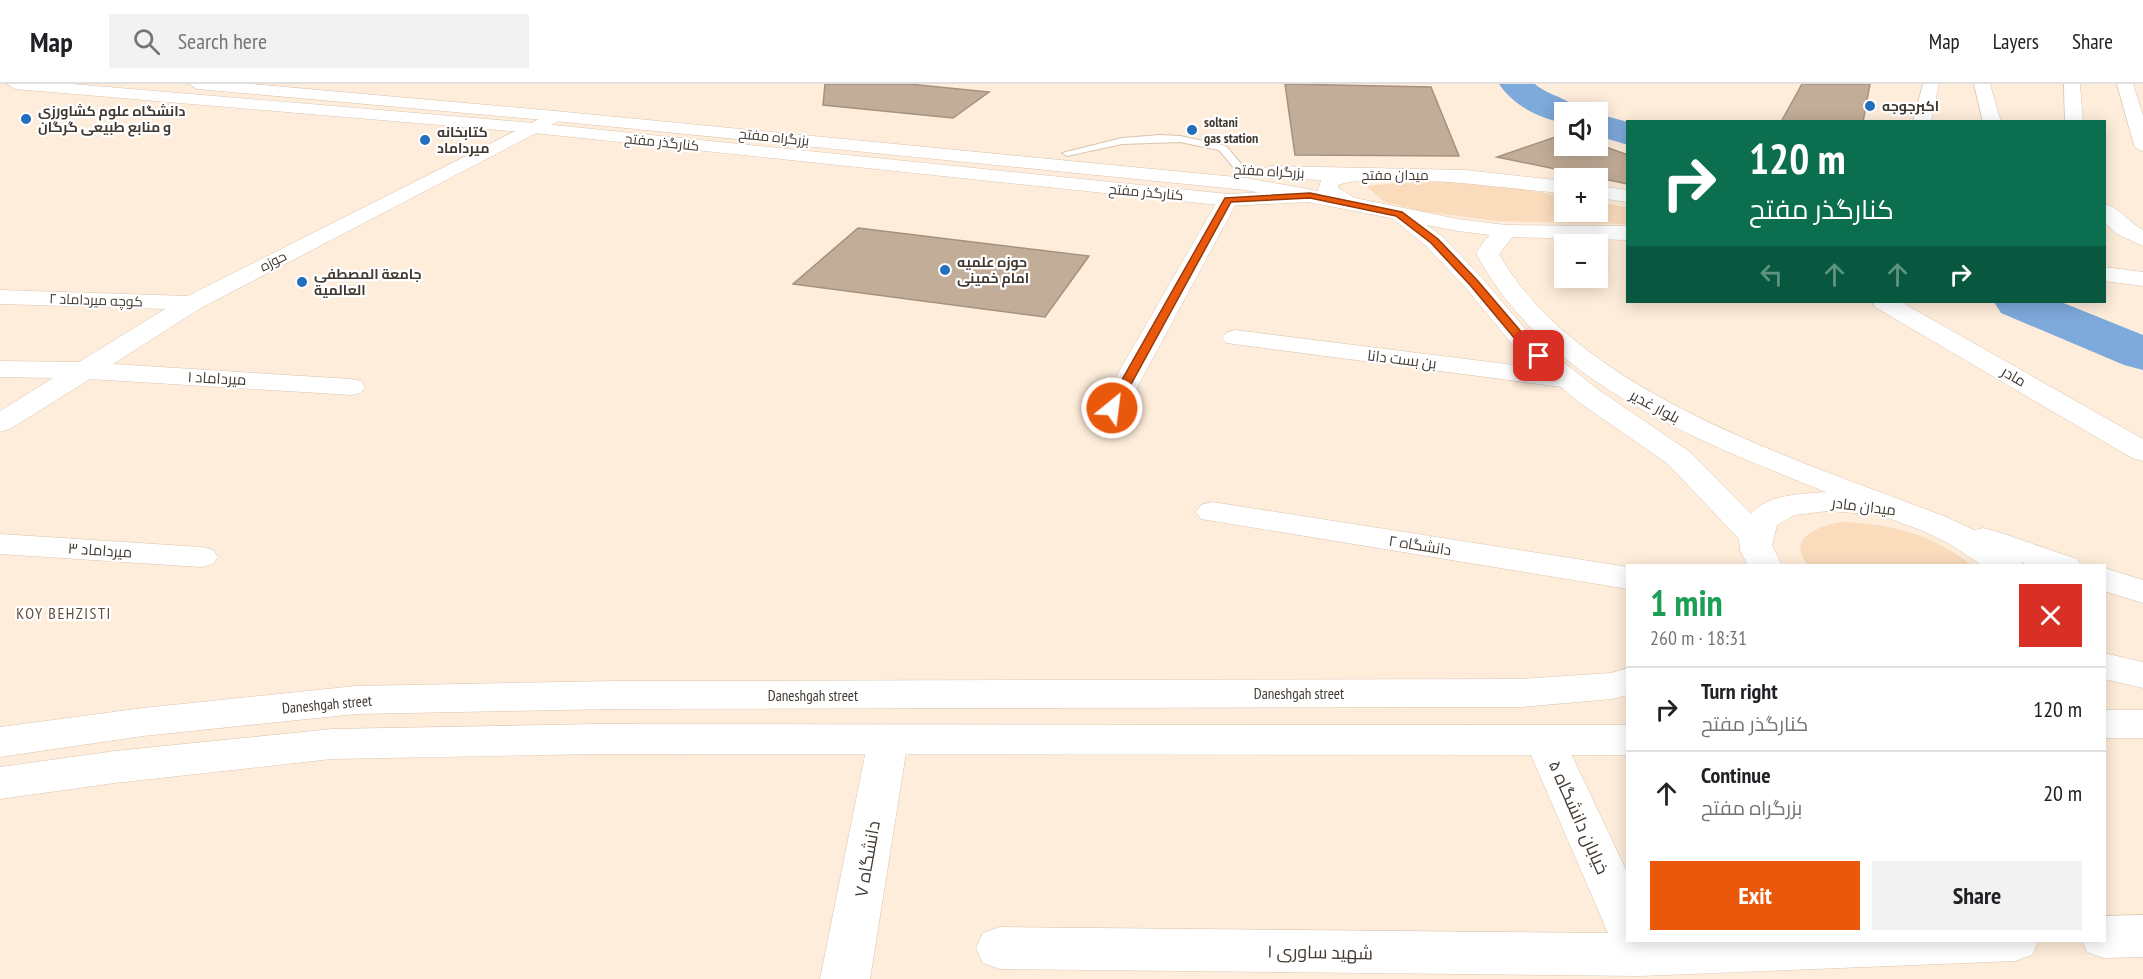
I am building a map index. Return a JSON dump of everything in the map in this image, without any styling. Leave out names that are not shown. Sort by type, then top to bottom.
[{"type":"main road","name":"کنارگذر مفتح","points":[[15,84],[534,128],[1228,200],[1310,196]]},
{"type":"main road","name":"بزرگراه مفتح","points":[[197,84],[1062,159],[1242,171],[1350,175]]},
{"type":"main road","name":"بزرگراه مفتح","points":[[328,84],[568,104],[1062,159],[1246,184],[1348,203]]},
{"type":"main road","points":[[1922,120],[1930,84]]},
{"type":"main road","points":[[1982,84],[1991,120]]},
{"type":"main road","points":[[2125,84],[2139,116],[2143,144]]},
{"type":"main road","points":[[2067,88],[2074,120]]},
{"type":"main road","name":"حوزه","points":[[0,423],[192,303],[555,116]]},
{"type":"main road","points":[[1041,182],[1062,159]]},
{"type":"main road","name":"میدان مفتح","points":[[1554,186],[1465,176],[1350,175],[1329,182],[1327,190],[1348,203],[1458,225],[1506,231],[1626,233]]},
{"type":"main road","points":[[1608,193],[1626,196]]},
{"type":"main road","points":[[1112,408],[1228,200]]},
{"type":"main road","points":[[2106,212],[2125,229],[2143,239]]},
{"type":"main road","name":"بلوار غدیر","points":[[1399,214],[1434,241],[1473,282],[1525,344],[1569,380],[1679,458],[1757,556]]},
{"type":"main road","name":"بلوار غدیر","points":[[1506,231],[1487,253],[1503,282],[1560,341],[1626,390],[1716,437],[1905,512],[2059,564]]},
{"type":"main road","points":[[2106,274],[2143,279]]},
{"type":"main road","name":"کوچه میرداماد ۲","points":[[0,297],[192,303]]},
{"type":"main road","name":"مادر","points":[[1886,303],[2143,452]]},
{"type":"main road","name":"بن بست دانا","points":[[1235,338],[1569,380]]},
{"type":"main road","name":"۱ میرداماد","points":[[0,369],[83,370],[351,387]]},
{"type":"main road","name":"میدان مادر","points":[[1757,556],[1764,519],[1785,506],[1816,501],[1855,502],[1905,512],[1978,545],[2003,564]]},
{"type":"main road","name":"دانشگاه ۲","points":[[1212,512],[1626,578]]},
{"type":"main road","name":"۳ میرداماد","points":[[0,544],[201,557]]},
{"type":"main road","points":[[2106,580],[2143,592]]},
{"type":"main road","points":[[2106,666],[2143,675]]},
{"type":"main road","name":"Daneshgah street","points":[[0,742],[143,722],[356,700],[614,695],[1521,693],[1612,686],[1626,682]]},
{"type":"main road","points":[[2106,724],[2143,724]]},
{"type":"main road","points":[[0,783],[115,767],[332,744],[597,739],[1626,740]]},
{"type":"main road","name":"۷ دانشگاه","points":[[845,979],[888,740]]},
{"type":"main road","name":"خیابان دانشگاه ۵","points":[[1545,741],[1626,923]]},
{"type":"main road","points":[[2106,937],[2143,936]]},
{"type":"main road","name":"۱ شهید ساوری","points":[[1000,948],[1626,941]]},
{"type":"lane","points":[[1062,159],[1122,141],[1180,139],[1222,148],[1242,171]]},
{"type":"shaded area","points":[[1456,181],[1525,189],[1554,195],[1554,222],[1608,222],[1608,204],[1626,207],[1626,224],[1496,221],[1420,211],[1383,201],[1367,186]]},
{"type":"shaded area","points":[[1841,522],[1893,528],[1926,538],[1970,564],[1807,564],[1800,547],[1803,540],[1824,526]]},
{"type":"building","points":[[825,84],[909,84],[989,92],[953,118],[823,105]]},
{"type":"building","points":[[1285,84],[1431,87],[1459,156],[1295,155]]},
{"type":"building","points":[[1802,84],[1870,84],[1863,120],[1782,120]]},
{"type":"building","points":[[1554,137],[1554,156],[1608,156],[1608,148],[1626,154],[1626,184],[1608,180],[1608,168],[1554,169],[1497,157]]},
{"type":"building","points":[[858,228],[1089,256],[1045,317],[793,284]]},
{"type":"waterway","points":[[1515,84],[1533,100],[1554,109]]},
{"type":"waterway","points":[[1608,128],[1626,133]]},
{"type":"waterway","points":[[2021,303],[2143,354]]},
{"type":"place","name":"اکبرجوجه","points":[[1870,106]]},
{"type":"place","name":"دانشگاه علوم کشاورزی و منابع طبیعی گرگان","points":[[26,119]]},
{"type":"place","name":"soltani gas station","points":[[1192,130]]},
{"type":"place","name":"کتابخانه میرداماد","points":[[425,140]]},
{"type":"place","name":"حوزه علمیه امام خمینی","points":[[945,270]]},
{"type":"place","name":"جامعة المصطفی العالمیة","points":[[302,282]]},
{"type":"district","name":"KOY BEHZISTI","points":[[64,613]]},
{"type":"route","points":[[1112,408],[1228,200],[1310,196],[1399,214],[1434,241],[1473,282],[1525,344],[1539,356]]}]
